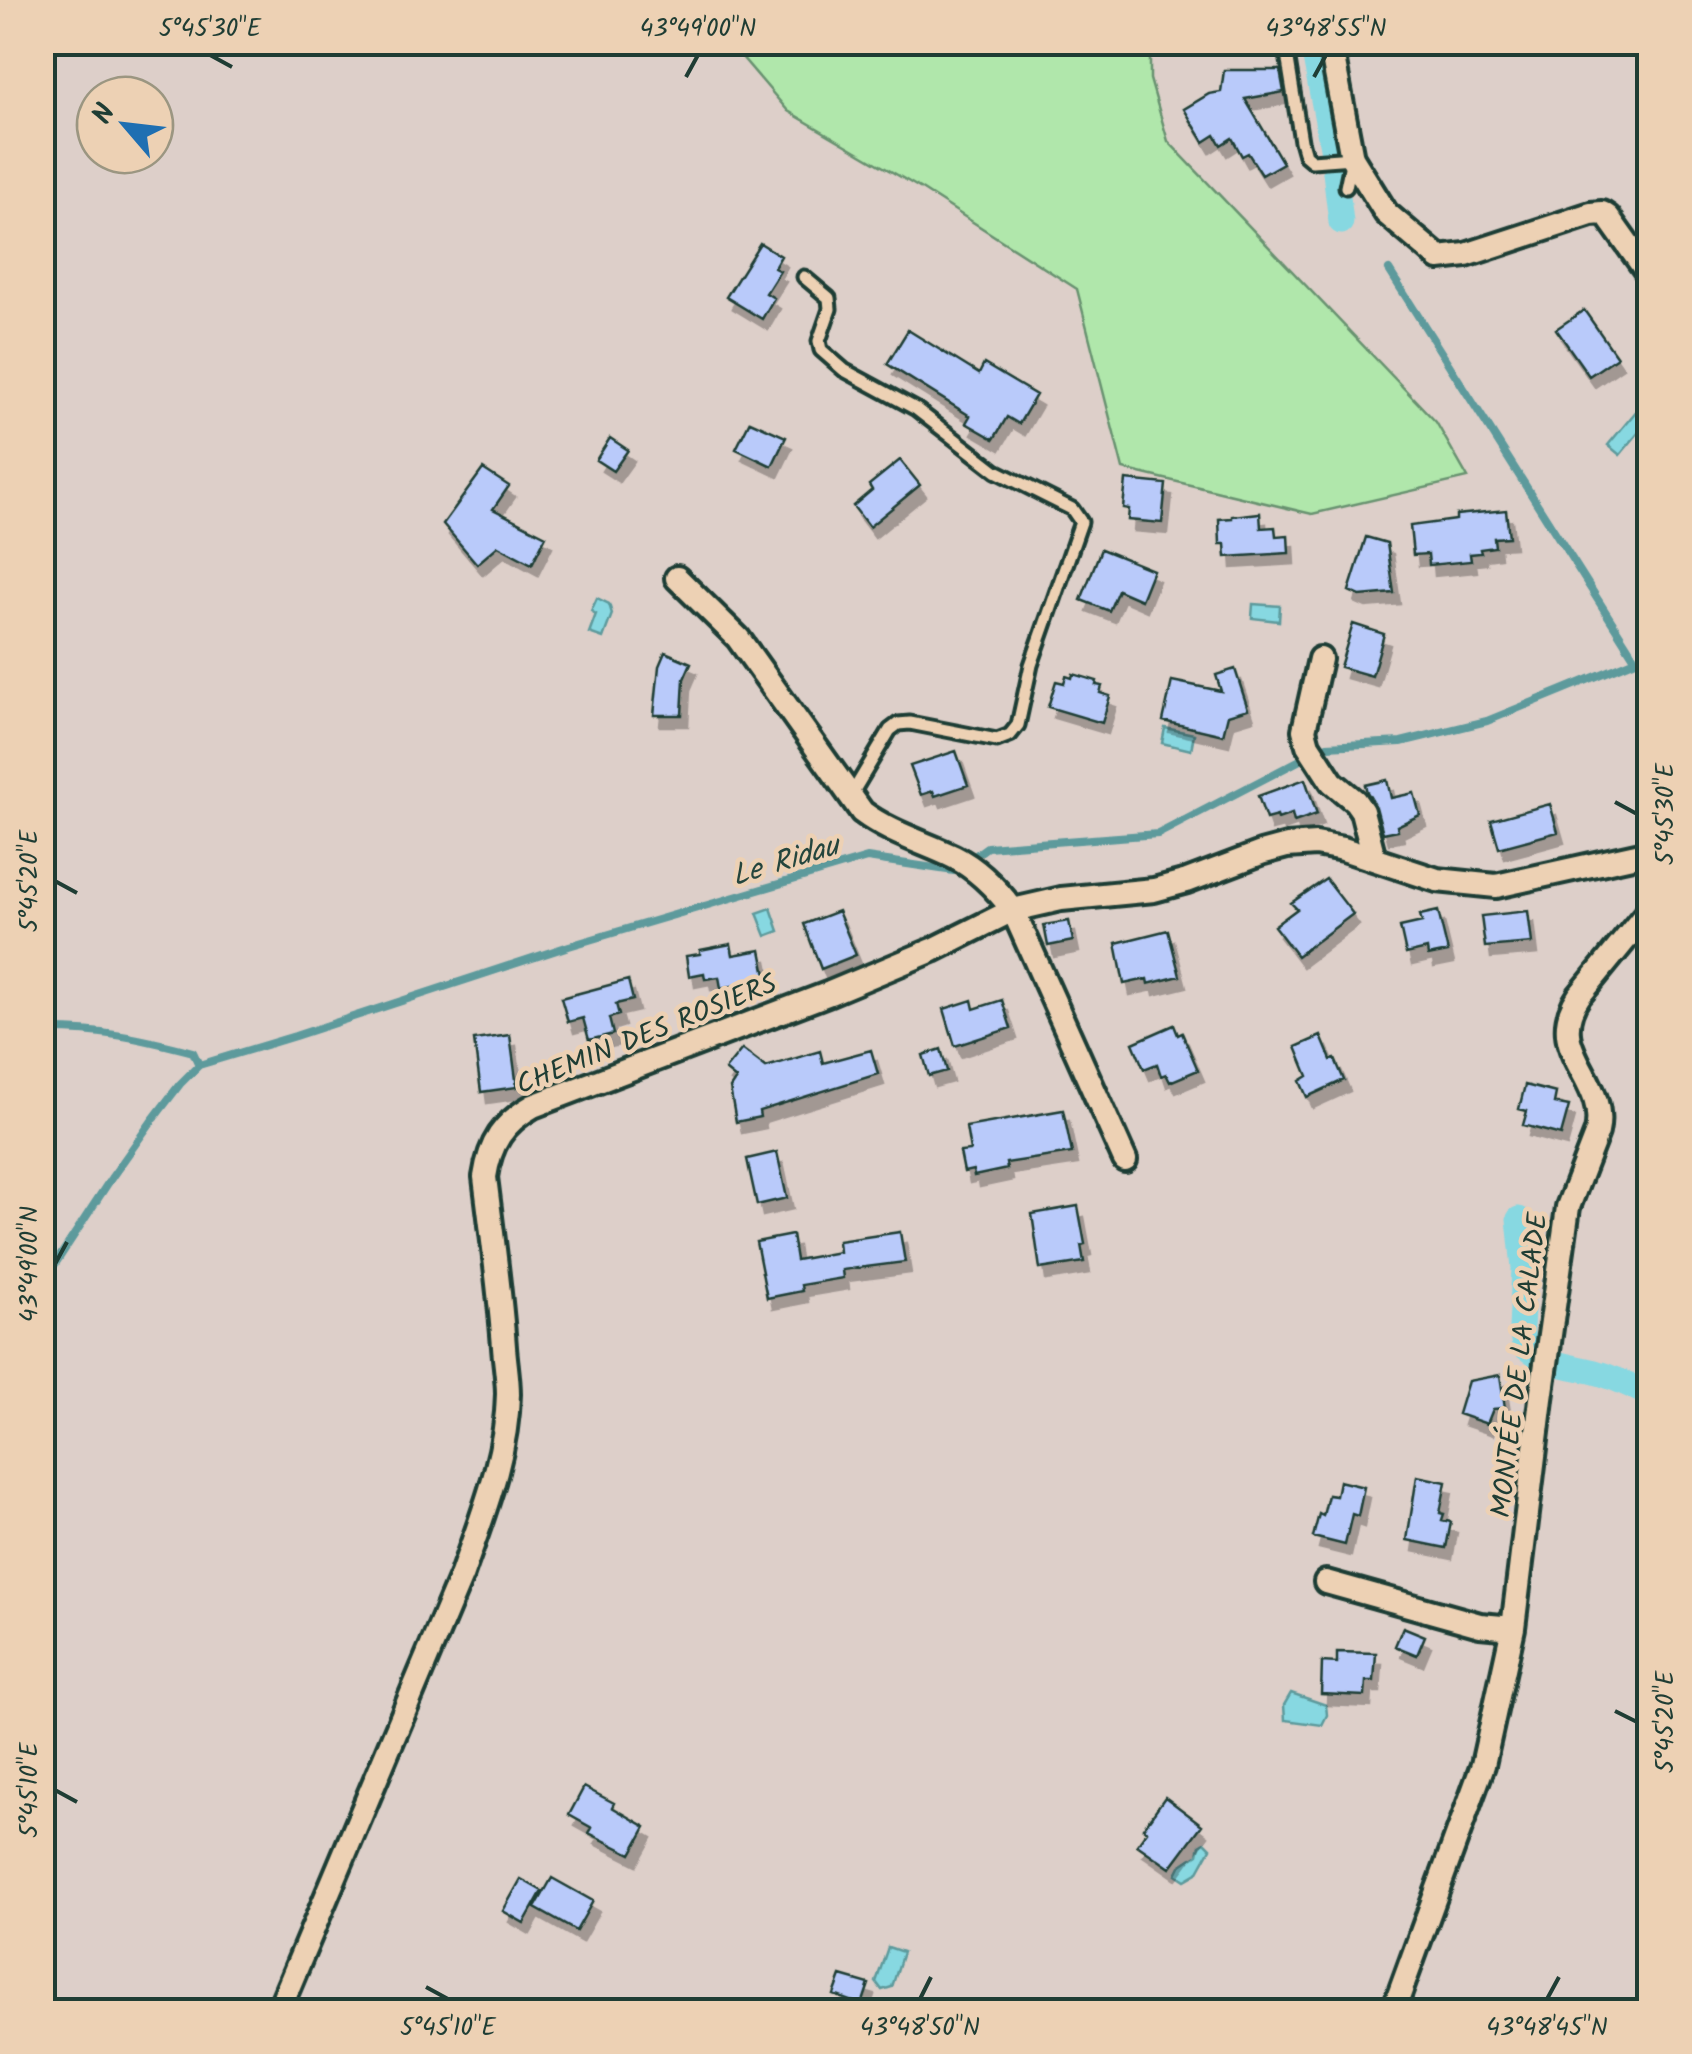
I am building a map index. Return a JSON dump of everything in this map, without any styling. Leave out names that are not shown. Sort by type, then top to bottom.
[{"type":"street","points":[[1330,42],[1352,158],[1386,213],[1438,258],[1466,254],[1602,213],[1650,276]]},
{"type":"street","points":[[677,578],[738,638],[862,812],[886,828],[956,858],[1000,892],[1013,910],[1126,1160]]},
{"type":"street","points":[[1320,659],[1304,730],[1313,754],[1332,782],[1362,812],[1374,858]]},
{"type":"street","name":"CHEMIN DES ROSIERS","points":[[278,2012],[487,1504],[504,1434],[508,1394],[484,1177],[488,1155],[517,1115],[830,993],[933,950],[1013,910],[1061,899],[1154,890],[1287,846],[1316,844],[1343,849],[1437,880],[1496,886],[1650,852]]},
{"type":"street","name":"MONTÉE DE LA CALADE","points":[[1393,2012],[1483,1765],[1513,1628],[1568,1207],[1599,1120],[1598,1107],[1569,1042],[1566,1024],[1579,996],[1650,909]]},
{"type":"street","points":[[1326,1582],[1480,1625],[1513,1628]]},
{"type":"lane","points":[[1285,42],[1305,154],[1312,162],[1352,158],[1346,187]]},
{"type":"lane","points":[[804,278],[829,298],[830,310],[819,341],[821,350],[844,370],[916,409],[996,471],[1072,509],[1081,522],[1031,665],[1018,724],[1010,735],[997,740],[910,722],[898,724],[890,730],[850,797]]},
{"type":"green space","points":[[730,43],[1150,43],[1150,79],[1168,141],[1436,422],[1468,478],[1312,514],[1123,469],[1077,289],[923,190],[788,111]]},
{"type":"water","points":[[1643,403],[1649,409],[1649,420],[1620,455],[1608,445]]},
{"type":"water","points":[[597,598],[609,604],[612,614],[603,638],[589,633]]},
{"type":"water","points":[[1253,604],[1280,606],[1279,621],[1252,618]]},
{"type":"water","points":[[1165,728],[1194,734],[1191,750],[1162,743]]},
{"type":"water","points":[[771,908],[779,931],[766,936],[757,913]]},
{"type":"water","points":[[1291,1693],[1326,1705],[1322,1725],[1285,1720],[1284,1705]]},
{"type":"water","points":[[1205,1842],[1211,1848],[1197,1873],[1185,1880],[1176,1874],[1180,1866],[1198,1854]]},
{"type":"water","points":[[888,1947],[903,1952],[892,1987],[882,1990],[876,1982]]},
{"type":"building","points":[[1224,70],[1280,70],[1284,92],[1245,99],[1283,163],[1262,175],[1248,153],[1242,156],[1232,138],[1221,145],[1215,135],[1204,142],[1184,109],[1209,94],[1221,92]]},
{"type":"building","points":[[760,243],[781,256],[774,268],[780,271],[766,293],[774,298],[762,319],[726,297]]},
{"type":"building","points":[[1584,310],[1617,357],[1589,376],[1556,329]]},
{"type":"building","points":[[908,330],[979,374],[984,364],[1036,395],[1019,424],[1007,417],[994,439],[966,423],[970,416],[887,364]]},
{"type":"building","points":[[750,421],[786,437],[772,466],[736,449]]},
{"type":"building","points":[[610,438],[628,450],[613,471],[596,460]]},
{"type":"building","points":[[900,460],[920,485],[869,527],[853,506],[872,490],[869,485]]},
{"type":"building","points":[[483,469],[509,486],[493,509],[546,536],[532,564],[498,546],[477,564],[443,524]]},
{"type":"building","points":[[1126,480],[1166,484],[1162,523],[1128,520],[1129,509],[1123,508]]},
{"type":"building","points":[[1506,510],[1509,537],[1494,538],[1495,547],[1470,554],[1471,561],[1429,565],[1428,554],[1413,555],[1410,526],[1456,520],[1456,515]]},
{"type":"building","points":[[1260,513],[1261,528],[1275,527],[1276,536],[1288,535],[1289,553],[1226,557],[1225,544],[1220,544],[1219,519]]},
{"type":"building","points":[[1366,537],[1387,543],[1394,593],[1360,596],[1349,591]]},
{"type":"building","points":[[1101,549],[1153,570],[1141,600],[1118,590],[1109,611],[1081,600]]},
{"type":"building","points":[[1353,624],[1384,634],[1372,676],[1340,667]]},
{"type":"building","points":[[665,652],[691,663],[684,679],[682,715],[654,715],[659,666]]},
{"type":"building","points":[[1235,669],[1248,709],[1228,715],[1223,735],[1163,721],[1172,681],[1221,691],[1216,675]]},
{"type":"building","points":[[1073,674],[1097,681],[1096,685],[1102,686],[1100,693],[1110,696],[1102,723],[1048,707],[1056,681],[1064,683],[1066,676],[1072,678]]},
{"type":"building","points":[[956,751],[968,785],[935,796],[933,791],[921,795],[910,766]]},
{"type":"building","points":[[1305,779],[1317,814],[1294,822],[1292,814],[1266,819],[1258,796]]},
{"type":"building","points":[[1387,780],[1391,798],[1414,793],[1420,815],[1397,826],[1398,830],[1383,833],[1365,785]]},
{"type":"building","points":[[1550,804],[1558,832],[1499,848],[1491,820]]},
{"type":"building","points":[[1326,879],[1353,914],[1297,956],[1274,926],[1297,909],[1291,903]]},
{"type":"building","points":[[838,911],[856,955],[821,969],[804,924]]},
{"type":"building","points":[[1438,911],[1448,952],[1428,956],[1427,949],[1406,954],[1400,927],[1422,922],[1420,915]]},
{"type":"building","points":[[1528,911],[1532,943],[1485,947],[1481,916]]},
{"type":"building","points":[[1069,921],[1073,941],[1048,946],[1044,925]]},
{"type":"building","points":[[1168,930],[1180,976],[1148,984],[1147,979],[1124,984],[1116,943]]},
{"type":"building","points":[[731,944],[733,955],[761,950],[767,980],[721,988],[719,977],[705,979],[704,973],[689,976],[686,956]]},
{"type":"building","points":[[628,980],[633,1000],[616,1004],[619,1015],[609,1018],[613,1034],[589,1040],[583,1018],[568,1022],[561,998]]},
{"type":"building","points":[[972,1000],[974,1009],[1002,1000],[1011,1028],[955,1046],[944,1009]]},
{"type":"building","points":[[1174,1025],[1178,1035],[1182,1033],[1198,1070],[1170,1082],[1166,1074],[1161,1076],[1157,1064],[1144,1069],[1133,1043]]},
{"type":"building","points":[[510,1035],[517,1087],[481,1092],[474,1040]]},
{"type":"building","points":[[1321,1036],[1344,1080],[1307,1097],[1300,1081],[1308,1076],[1296,1047]]},
{"type":"building","points":[[742,1049],[766,1067],[820,1051],[823,1063],[871,1050],[878,1074],[759,1111],[760,1117],[736,1122],[730,1088],[736,1079],[725,1070]]},
{"type":"building","points":[[941,1049],[947,1071],[929,1076],[923,1055]]},
{"type":"building","points":[[1525,1085],[1556,1093],[1554,1103],[1569,1106],[1561,1135],[1523,1125],[1527,1111],[1519,1109]]},
{"type":"building","points":[[1063,1110],[1072,1153],[1006,1163],[1007,1169],[974,1176],[973,1170],[964,1172],[960,1152],[970,1151],[966,1127]]},
{"type":"building","points":[[777,1152],[787,1198],[757,1205],[747,1159]]},
{"type":"building","points":[[1078,1206],[1084,1262],[1040,1269],[1032,1214]]},
{"type":"building","points":[[900,1232],[905,1262],[842,1270],[843,1278],[801,1285],[802,1291],[767,1298],[756,1242],[792,1235],[796,1260],[839,1252],[838,1241]]},
{"type":"building","points":[[1500,1375],[1505,1408],[1493,1409],[1487,1424],[1458,1414],[1468,1381]]},
{"type":"building","points":[[1417,1476],[1446,1482],[1440,1513],[1444,1514],[1442,1520],[1451,1522],[1446,1548],[1407,1540]]},
{"type":"building","points":[[1339,1481],[1364,1487],[1358,1516],[1352,1514],[1345,1545],[1313,1537],[1319,1514],[1323,1516],[1328,1495],[1336,1496]]},
{"type":"building","points":[[1403,1627],[1425,1636],[1417,1655],[1395,1646]]},
{"type":"building","points":[[1337,1652],[1376,1653],[1374,1681],[1366,1681],[1365,1696],[1321,1694],[1322,1662],[1337,1663]]},
{"type":"building","points":[[584,1787],[646,1827],[631,1854],[589,1833],[592,1828],[569,1815]]},
{"type":"building","points":[[1165,1797],[1202,1825],[1170,1868],[1137,1845],[1147,1831],[1143,1828]]},
{"type":"building","points":[[552,1878],[593,1901],[576,1931],[535,1908]]},
{"type":"building","points":[[521,1879],[542,1891],[524,1923],[503,1911]]},
{"type":"building","points":[[841,1976],[869,1984],[862,2005],[834,1995]]},
{"type":"waterway","points":[[1312,42],[1332,147],[1341,222]]},
{"type":"waterway","points":[[1389,270],[1636,660]]},
{"type":"waterway","name":"Le Ridau","points":[[42,1284],[151,1122],[199,1065],[569,946],[867,858],[954,871],[987,847],[1158,834],[1327,746],[1401,742],[1487,721],[1636,660],[1650,660]]},
{"type":"waterway","name":"Le Ridau","points":[[42,1030],[100,1033],[155,1043],[193,1052],[199,1065]]},
{"type":"waterway","points":[[1519,1219],[1524,1268],[1524,1346],[1550,1361],[1605,1375],[1650,1395]]}]
